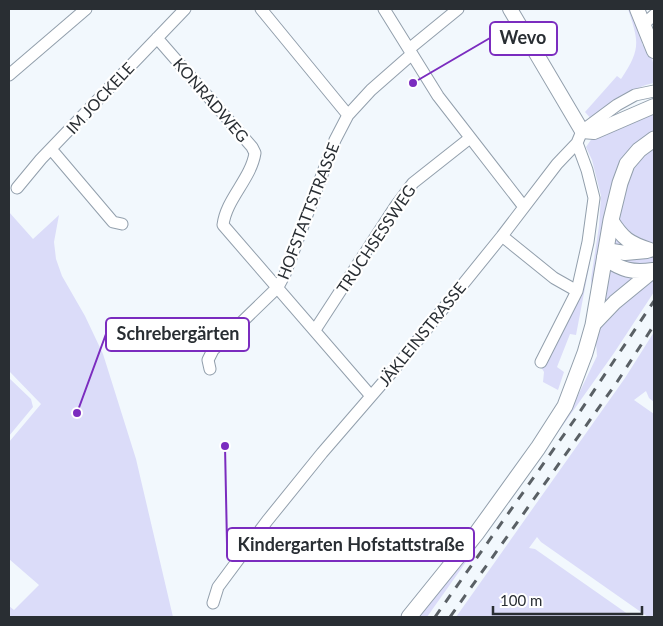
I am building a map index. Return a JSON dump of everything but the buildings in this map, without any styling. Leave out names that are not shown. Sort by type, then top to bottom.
[{"type":"main road","points":[[409,617],[476,534],[538,448],[565,406],[585,353],[593,325],[611,220],[620,183],[628,164],[639,150],[654,139]]},
{"type":"street","points":[[9,74],[86,9]]},
{"type":"street","name":"IM JOCKELE","points":[[17,188],[41,159],[185,9]]},
{"type":"street","points":[[261,9],[348,115]]},
{"type":"street","points":[[384,9],[438,96],[524,207]]},
{"type":"street","name":"HOFSTATTSTRASSE","points":[[210,369],[208,360],[213,350],[278,288],[285,274],[335,140],[348,115],[410,52],[458,9]]},
{"type":"street","points":[[510,9],[579,137],[594,198],[588,242],[577,291],[541,362]]},
{"type":"street","points":[[638,9],[649,19],[654,51]]},
{"type":"street","name":"KONRADWEG","points":[[157,38],[252,147],[255,153],[254,160],[226,213],[223,225],[278,288]]},
{"type":"street","name":"JÄKLEINSTRASSE","points":[[213,603],[218,587],[266,523],[502,236],[579,137],[617,105],[635,96],[654,91]]},
{"type":"street","points":[[579,137],[654,106]]},
{"type":"street","points":[[637,114],[654,113]]},
{"type":"street","name":"TRUCHSESSWEG","points":[[315,330],[395,207],[413,183],[470,138]]},
{"type":"street","points":[[51,149],[113,222],[122,224]]},
{"type":"street","points":[[611,220],[622,237],[631,243],[652,249]]},
{"type":"street","points":[[502,236],[554,278],[577,291]]},
{"type":"street","points":[[605,254],[652,249]]},
{"type":"street","points":[[605,254],[626,270],[640,272],[654,270]]},
{"type":"street","points":[[593,325],[615,302],[654,270]]},
{"type":"street","points":[[278,288],[371,396]]},
{"type":"shaded area","points":[[628,9],[634,9],[643,31],[642,44],[652,57],[654,83],[628,93],[592,120],[585,112],[617,76],[621,79],[635,52],[636,38]]},
{"type":"shaded area","points":[[654,109],[654,292],[614,353],[427,617],[418,617],[497,515],[569,414],[597,356],[591,279],[599,226],[601,196],[592,160],[586,147],[595,134]]},
{"type":"shaded area","points":[[9,212],[33,239],[59,215],[54,242],[56,259],[62,276],[85,316],[103,354],[136,459],[173,617],[9,617],[9,606],[14,610],[39,585],[9,559],[9,442],[41,404],[9,371]]},
{"type":"shaded area","points":[[593,246],[576,335],[570,334],[557,367],[564,372],[558,390],[543,382],[544,372],[541,367]]},
{"type":"shaded area","points":[[654,332],[654,402],[649,398],[646,391],[634,400],[654,414],[654,617],[648,617],[541,542],[537,537],[529,548],[535,549],[632,617],[456,617],[625,378]]},
{"type":"shaded area","points":[[9,378],[31,399],[33,407],[9,436]]},
{"type":"railway","points":[[435,617],[575,419],[654,301]]},
{"type":"railway","points":[[450,617],[617,382],[654,325]]},
{"type":"place","name":"Wevo","points":[[413,83]]},
{"type":"place","name":"Schrebergärten","points":[[77,413]]},
{"type":"place","name":"Kindergarten Hofstattstraße","points":[[225,446]]}]
